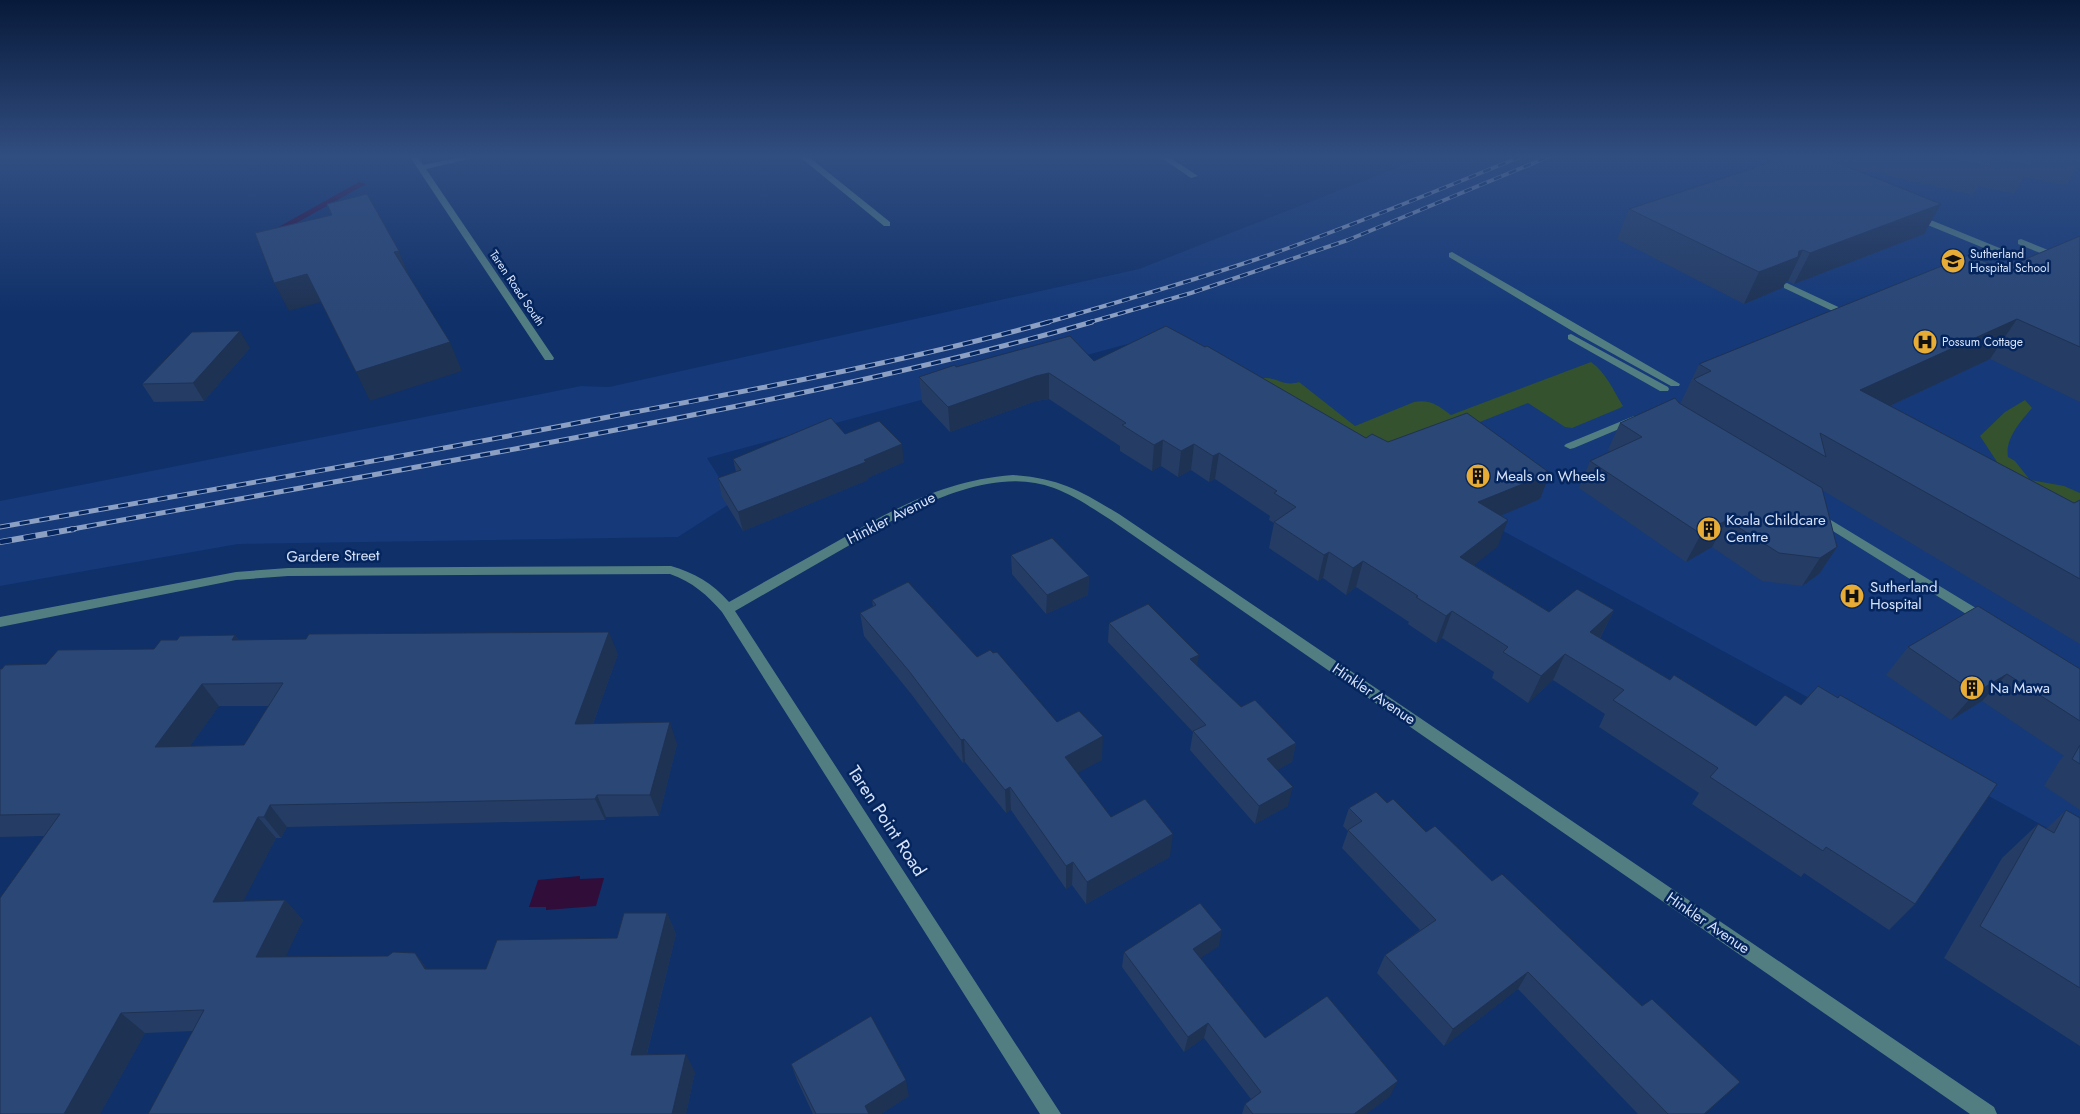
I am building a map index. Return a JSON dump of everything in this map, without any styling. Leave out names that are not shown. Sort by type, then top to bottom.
[{"type":"street","name":"Taren Road South","points":[[449,209],[549,358]]},
{"type":"street","points":[[868,209],[887,224]]},
{"type":"street","points":[[1907,213],[1999,251]]},
{"type":"street","points":[[2021,242],[2080,266]]},
{"type":"street","points":[[1452,255],[1582,333],[1675,384]]},
{"type":"street","points":[[1798,283],[1856,310]]},
{"type":"street","points":[[1788,286],[1846,314]]},
{"type":"street","points":[[1571,337],[1664,389]]},
{"type":"street","points":[[1570,446],[1644,414]]},
{"type":"street","name":"Hinkler Avenue","points":[[727,609],[903,508],[931,495],[963,485],[994,479],[1024,477],[1052,483],[1079,494],[1115,517],[1987,1114]]},
{"type":"street","points":[[1804,507],[1996,627]]},
{"type":"street","name":"Taren Point Road","points":[[672,570],[694,577],[709,588],[727,609],[1052,1114]]},
{"type":"street","name":"Gardere Street","points":[[0,622],[236,576],[288,572],[672,570]]},
{"type":"shaded area","name":"Sutherland Hospital","points":[[1292,209],[2080,209],[2080,846],[1150,338],[707,458],[734,501],[678,537],[238,544],[0,586],[0,501],[581,386],[609,387],[1139,269]]},
{"type":"shaded area","points":[[580,876],[580,879],[604,878],[596,906],[546,910],[546,907],[529,907],[538,880]]},
{"type":"green space","points":[[1591,362],[1605,377],[1623,406],[1572,428],[1565,427],[1528,403],[1457,431],[1382,464],[1255,380],[1268,378],[1287,383],[1299,382],[1355,426],[1420,401],[1434,404],[1451,415]]},
{"type":"green space","points":[[2025,400],[2032,408],[2011,437],[2008,457],[2015,461],[2030,480],[2064,486],[2080,493],[2080,549],[2007,477],[1980,436],[2005,412]]},
{"type":"building","points":[[329,209],[375,209],[399,251],[394,252],[450,342],[356,372],[307,274],[274,283],[255,233],[332,215]]},
{"type":"building","points":[[1629,209],[1928,209],[1810,253],[1803,250],[1799,251],[1798,257],[1759,272]]},
{"type":"building","points":[[2080,236],[2080,347],[2017,319],[1860,390],[2074,503],[2080,500],[2080,579],[1820,433],[1826,457],[1694,379],[1711,371],[1699,364],[1969,255],[2002,269]]},
{"type":"building","points":[[1166,326],[1205,347],[1207,346],[1366,438],[1372,434],[1388,442],[1467,413],[1550,473],[1478,502],[1508,520],[1460,557],[1549,612],[1577,589],[1614,610],[1590,632],[1670,680],[1674,675],[1756,726],[1785,695],[1801,705],[1818,686],[1838,698],[1840,695],[1997,784],[1915,904],[1826,847],[1823,851],[1710,777],[1718,768],[1613,700],[1624,690],[1565,654],[1541,676],[1503,652],[1508,647],[1452,611],[1446,616],[1363,561],[1353,568],[1329,552],[1324,555],[1274,522],[1296,507],[1274,493],[1277,491],[1219,453],[1213,456],[1194,444],[1181,451],[1163,440],[1154,445],[1122,425],[1126,423],[1049,373],[948,407],[919,377],[955,365],[956,367],[1070,336],[1094,361]]},
{"type":"building","points":[[240,331],[193,383],[142,384],[192,332]]},
{"type":"building","points":[[1675,398],[1679,403],[1822,488],[1837,547],[1820,558],[1779,553],[1727,520],[1701,534],[1590,461],[1642,437],[1620,423]]},
{"type":"building","points":[[831,418],[845,434],[879,421],[902,444],[864,460],[866,462],[738,512],[718,478],[741,470],[733,459]]},
{"type":"building","points":[[1052,538],[1089,576],[1047,595],[1011,555]]},
{"type":"building","points":[[908,582],[977,657],[990,650],[993,653],[997,652],[1057,722],[1079,711],[1103,736],[1065,757],[1111,817],[1145,799],[1173,834],[1087,882],[1073,862],[1066,866],[1010,787],[1005,790],[964,739],[961,740],[909,671],[860,613],[876,605],[872,600]]},
{"type":"building","points":[[1148,604],[1199,655],[1190,659],[1241,707],[1255,700],[1296,743],[1267,759],[1293,787],[1259,806],[1193,731],[1206,725],[1109,623]]},
{"type":"building","points":[[1978,606],[2080,669],[2080,721],[2007,674],[1975,693],[1908,647]]},
{"type":"building","points":[[609,632],[575,724],[670,722],[650,795],[597,795],[595,799],[270,805],[264,817],[258,817],[213,902],[285,900],[256,957],[388,956],[393,952],[415,953],[425,969],[486,969],[497,940],[617,938],[624,913],[667,913],[631,1055],[686,1054],[672,1114],[148,1114],[204,1010],[121,1013],[64,1114],[0,1114],[0,898],[60,814],[0,815],[0,669],[5,665],[46,664],[58,650],[154,649],[161,640],[177,640],[180,636],[235,635],[232,640],[306,639],[309,634]],"holes":[[[283,683],[244,745],[155,747],[202,684]]]},
{"type":"building","points":[[2080,745],[2080,764],[2072,759]]},
{"type":"building","points":[[1376,792],[1387,803],[1393,799],[1426,832],[1435,826],[1492,881],[1502,874],[1642,1006],[1652,999],[1740,1082],[1704,1114],[1668,1114],[1528,972],[1453,1029],[1385,955],[1436,920],[1348,830],[1362,821],[1349,808]]},
{"type":"building","points":[[2066,810],[2080,818],[2080,988],[1980,926],[2038,824],[2054,833]]},
{"type":"building","points":[[1200,903],[1222,930],[1193,949],[1265,1038],[1327,996],[1398,1081],[1354,1114],[1253,1114],[1245,1104],[1261,1092],[1208,1023],[1188,1037],[1124,952]]},
{"type":"building","points":[[871,1016],[906,1080],[865,1106],[869,1114],[816,1114],[791,1064]]},
{"type":"waterway","points":[[279,229],[316,209]]},
{"type":"railway","points":[[1045,323],[1184,283],[1266,256],[1390,209]]},
{"type":"railway","points":[[1087,323],[1191,293],[1348,240],[1423,209]]},
{"type":"railway","points":[[0,527],[377,460],[772,386],[883,363],[1049,322]]},
{"type":"railway","points":[[67,530],[743,405],[918,367],[1092,322]]},
{"type":"railway","points":[[0,542],[74,529]]},
{"type":"place","name":"Sutherland Hospital School","points":[[1953,261]]},
{"type":"place","name":"Possum Cottage","points":[[1925,342]]},
{"type":"place","name":"Meals on Wheels","points":[[1478,476]]},
{"type":"place","name":"Koala Childcare Centre","points":[[1709,529]]},
{"type":"place","name":"Sutherland Hospital","points":[[1852,596]]},
{"type":"place","name":"Na Mawa","points":[[1972,688]]}]
